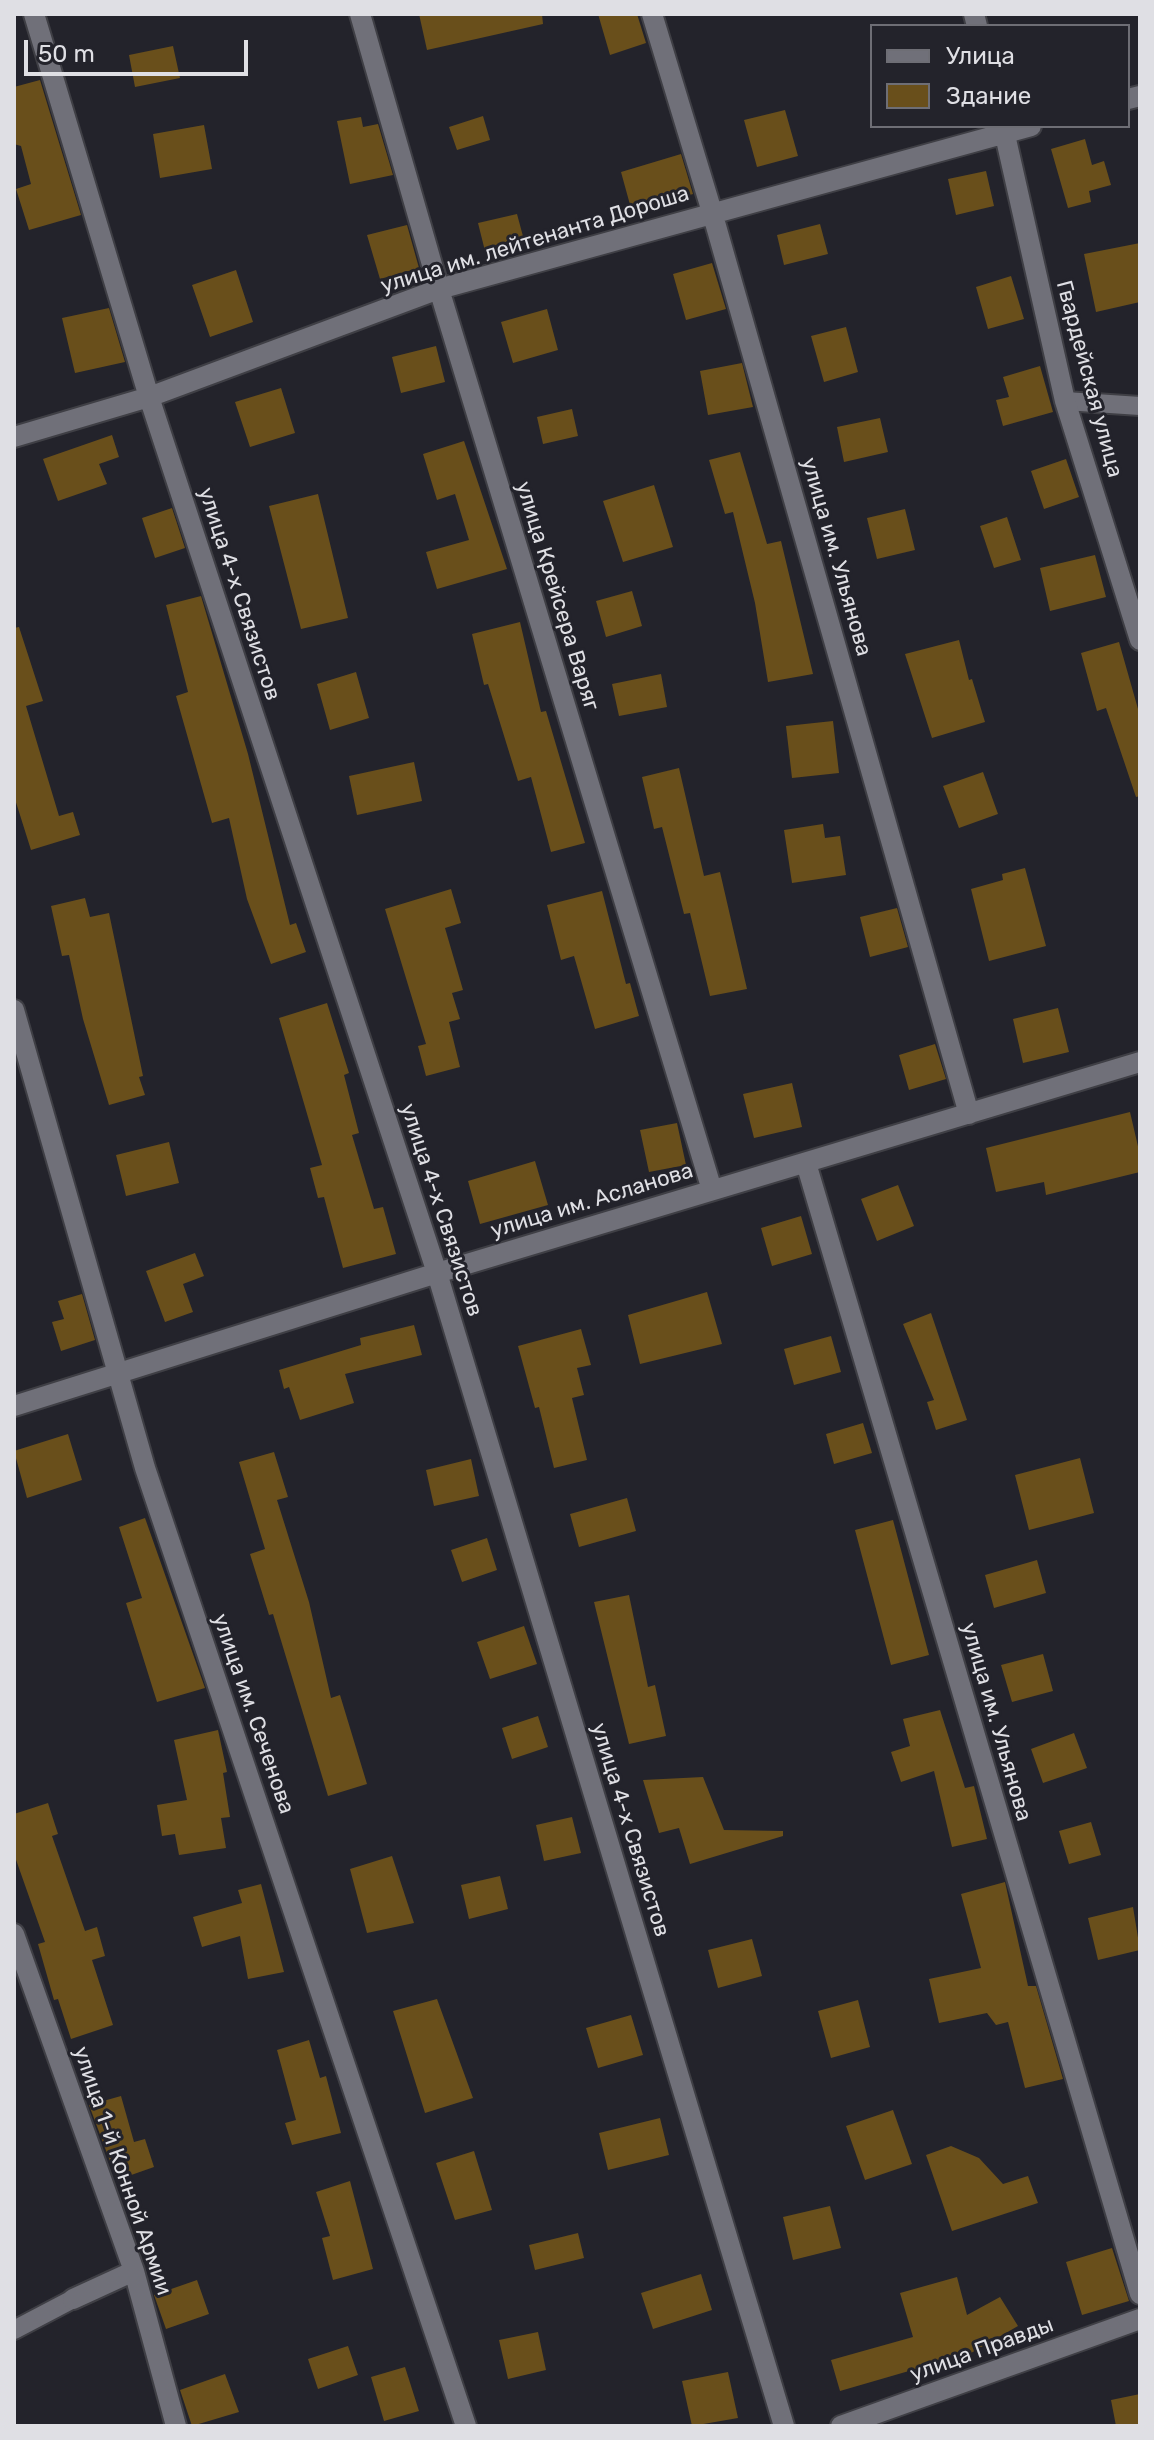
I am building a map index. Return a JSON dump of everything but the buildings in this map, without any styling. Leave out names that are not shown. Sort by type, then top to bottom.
[{"type":"street","name":"улица 4-х Связистов","points":[[34,14],[149,397],[437,1273],[784,2426]]},
{"type":"street","name":"улица Крейсера Варяг","points":[[360,14],[439,289],[712,1190]]},
{"type":"street","name":"улица им. Ульянова","points":[[652,14],[712,212],[969,1114]]},
{"type":"street","name":"улица им. лейтенанта Дороша","points":[[14,437],[149,397],[439,289],[1004,130]]},
{"type":"street","name":"Гвардейская улица","points":[[1004,130],[1065,401],[1140,640]]},
{"type":"street","name":"улица им. Сеченова","points":[[14,1010],[145,1468],[466,2426]]},
{"type":"street","name":"улица им. Асланова","points":[[14,1406],[437,1273],[1140,1062]]},
{"type":"street","name":"улица им. Ульянова","points":[[806,1163],[1140,2294]]},
{"type":"street","name":"улица 1-й Конной Армии","points":[[14,1934],[134,2271],[176,2426]]},
{"type":"street","points":[[73,2299],[134,2271]]},
{"type":"street","name":"улица Правды","points":[[841,2426],[1140,2319]]},
{"type":"lane","points":[[1065,401],[1140,406]]},
{"type":"lane","points":[[14,2330],[73,2299]]}]
